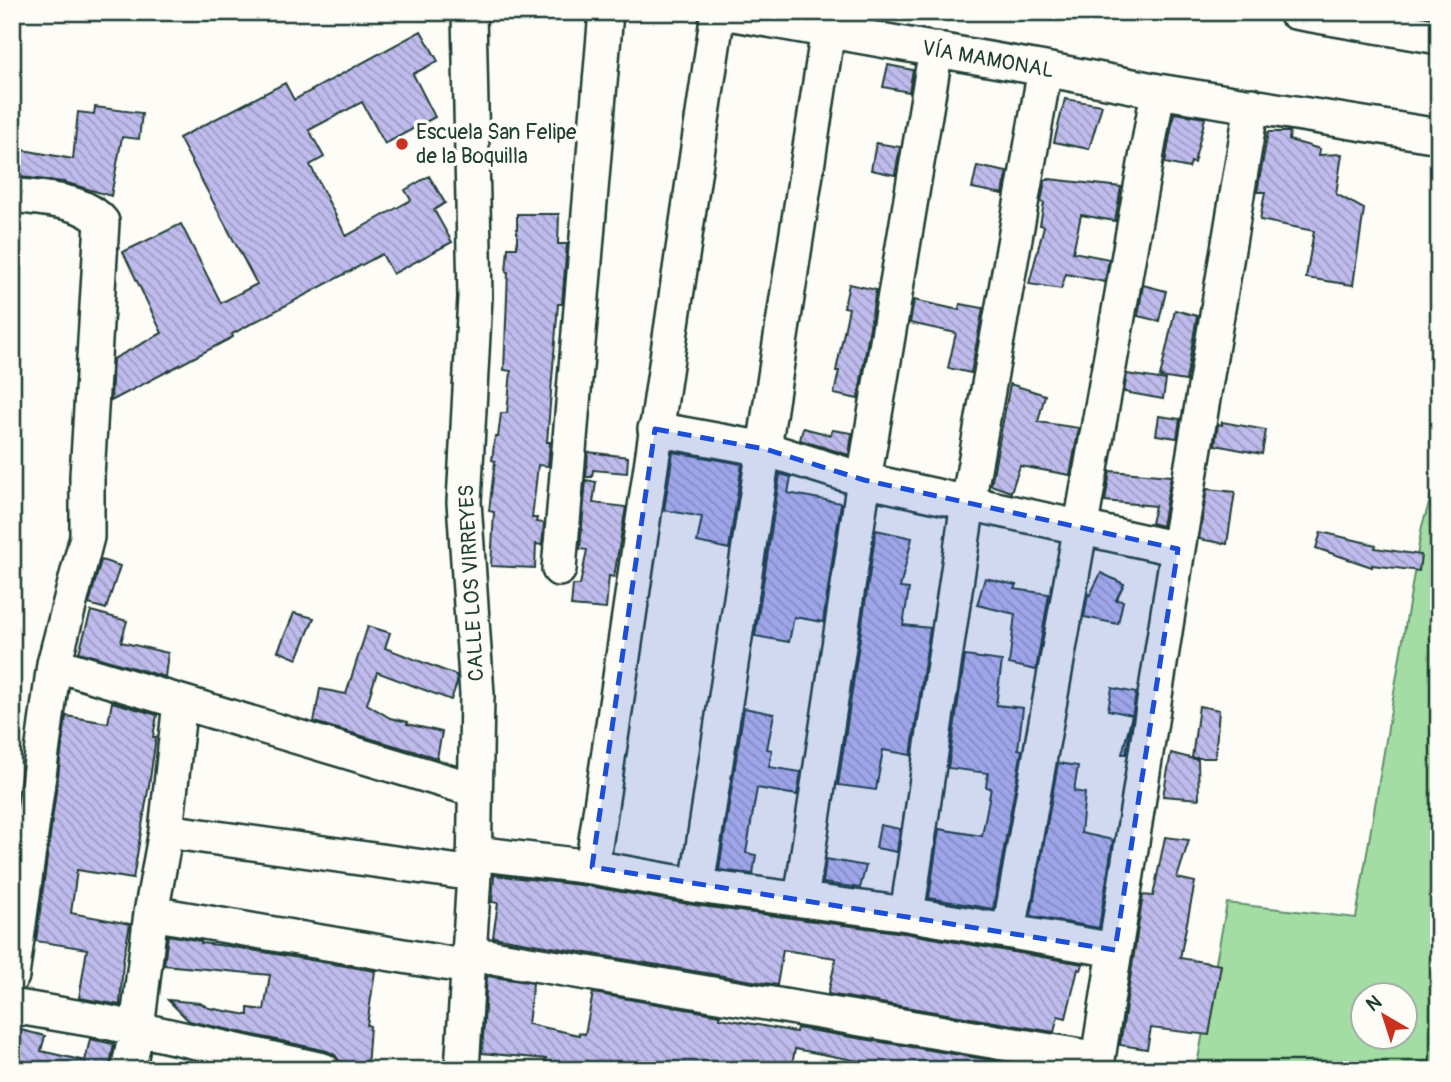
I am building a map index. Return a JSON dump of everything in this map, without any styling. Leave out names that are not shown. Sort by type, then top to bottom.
[{"type":"street","name":"CALLE LOS VIRREYES","points":[[461,1070],[474,863],[477,694],[464,502],[475,297],[470,12]]},
{"type":"street","points":[[559,569],[606,12]]},
{"type":"street","points":[[592,867],[655,429],[720,12]]},
{"type":"street","name":"VÍA MAMONAL","points":[[720,12],[1158,91],[1439,136]]},
{"type":"street","points":[[1295,12],[1439,37]]},
{"type":"street","points":[[697,886],[828,30]]},
{"type":"street","points":[[801,899],[864,480],[936,49]]},
{"type":"street","points":[[907,914],[968,503],[1045,69]]},
{"type":"street","points":[[1009,931],[1158,91]]},
{"type":"street","points":[[151,913],[469,960],[1099,1065],[1178,548],[1252,105]]},
{"type":"street","points":[[12,195],[74,205],[95,213],[102,222],[87,476],[87,537],[54,664],[12,976]]},
{"type":"street","points":[[655,429],[765,449],[864,480],[1178,548]]},
{"type":"street","points":[[54,664],[475,790]]},
{"type":"street","points":[[128,1070],[166,831],[180,702]]},
{"type":"street","points":[[166,831],[474,863],[592,867],[697,886],[907,914],[1115,950]]},
{"type":"street","points":[[12,1006],[136,1028],[323,1070]]},
{"type":"highlighted area","points":[[655,429],[765,449],[864,480],[1178,549],[1115,950],[592,867]]},
{"type":"green space","points":[[1439,472],[1439,1070],[1196,1070],[1227,903],[1356,918],[1422,526]]},
{"type":"building","points":[[421,31],[438,61],[413,74],[435,117],[385,144],[362,102],[309,130],[324,157],[310,165],[346,236],[411,200],[405,190],[429,176],[445,203],[434,210],[452,242],[393,274],[382,254],[111,401],[113,359],[162,333],[123,252],[181,224],[221,303],[257,284],[179,138],[285,83],[294,100]]},
{"type":"building","points":[[888,65],[913,70],[909,92],[883,87]]},
{"type":"building","points":[[1065,99],[1102,105],[1089,149],[1054,142]]},
{"type":"building","points":[[95,107],[142,113],[139,139],[122,137],[111,196],[64,182],[12,176],[12,148],[73,159],[78,112],[94,114]]},
{"type":"building","points":[[1174,113],[1205,118],[1194,163],[1191,162],[1189,168],[1165,163]]},
{"type":"building","points":[[1268,132],[1290,132],[1289,140],[1320,149],[1319,155],[1342,154],[1336,194],[1364,209],[1353,285],[1306,278],[1314,231],[1260,220],[1265,192],[1257,192]]},
{"type":"building","points":[[876,143],[900,147],[895,175],[871,170]]},
{"type":"building","points":[[977,166],[1007,172],[1003,194],[972,188]]},
{"type":"building","points":[[1045,180],[1121,187],[1115,221],[1081,215],[1073,252],[1109,259],[1105,282],[1066,274],[1061,289],[1029,284],[1044,226],[1040,225],[1044,203],[1041,202]]},
{"type":"building","points":[[517,214],[559,214],[558,244],[567,244],[562,304],[558,304],[547,442],[550,442],[548,466],[538,465],[532,518],[537,518],[536,522],[544,523],[542,545],[536,544],[535,568],[491,566],[494,512],[489,511],[495,461],[492,460],[501,413],[507,413],[511,371],[504,370],[506,272],[508,248],[517,248]]},
{"type":"building","points":[[849,284],[876,290],[858,399],[834,394],[849,308],[844,307]]},
{"type":"building","points":[[1143,285],[1166,291],[1159,321],[1138,316]]},
{"type":"building","points":[[914,300],[959,310],[960,304],[983,308],[971,373],[948,368],[956,333],[910,323]]},
{"type":"building","points":[[1175,310],[1197,316],[1186,381],[1160,377]]},
{"type":"building","points":[[1127,374],[1166,380],[1163,399],[1124,392]]},
{"type":"building","points":[[1010,384],[1045,395],[1038,422],[1079,428],[1070,475],[1020,466],[1011,492],[991,485]]},
{"type":"building","points":[[1159,416],[1180,419],[1177,438],[1156,435]]},
{"type":"building","points":[[1222,422],[1266,430],[1262,454],[1215,445],[1218,424],[1222,425]]},
{"type":"building","points":[[803,428],[831,435],[832,430],[852,433],[849,455],[800,440]]},
{"type":"building","points":[[588,452],[628,457],[627,473],[593,470],[592,477],[586,477]]},
{"type":"building","points":[[673,452],[742,464],[729,549],[697,542],[702,517],[664,510]]},
{"type":"building","points":[[1110,471],[1171,476],[1162,526],[1151,523],[1155,506],[1105,501]]},
{"type":"building","points":[[780,474],[791,477],[788,493],[841,503],[823,622],[794,617],[789,642],[755,636]]},
{"type":"building","points":[[586,480],[596,482],[593,503],[626,507],[614,577],[609,576],[606,609],[571,606],[573,585],[580,585],[587,550],[580,549]]},
{"type":"building","points":[[1207,489],[1235,492],[1227,544],[1199,539]]},
{"type":"building","points":[[876,530],[912,538],[900,588],[909,589],[903,625],[930,628],[911,755],[883,750],[876,790],[838,785]]},
{"type":"building","points":[[1321,532],[1376,545],[1375,548],[1421,555],[1419,571],[1372,567],[1316,548]]},
{"type":"building","points":[[101,560],[120,566],[106,609],[89,604]]},
{"type":"building","points":[[1101,573],[1124,584],[1116,600],[1123,601],[1118,624],[1084,617],[1088,594],[1090,595]]},
{"type":"building","points":[[985,578],[1016,585],[1014,589],[1049,594],[1036,670],[1009,664],[1015,614],[977,605]]},
{"type":"building","points":[[91,611],[127,621],[121,642],[168,653],[165,677],[79,652]]},
{"type":"building","points":[[294,613],[314,618],[297,659],[278,651]]},
{"type":"building","points":[[368,626],[390,633],[385,648],[456,675],[457,683],[451,700],[377,672],[367,704],[390,718],[442,732],[437,758],[314,722],[320,689],[346,694]]},
{"type":"building","points":[[965,656],[1002,661],[996,705],[1023,708],[1018,749],[1022,750],[993,909],[929,898],[939,829],[982,836],[991,788],[986,787],[988,773],[948,768]]},
{"type":"building","points":[[1112,688],[1136,693],[1126,754],[1122,754],[1132,715],[1108,710]]},
{"type":"building","points":[[112,702],[157,715],[150,779],[133,879],[77,870],[71,913],[130,924],[123,961],[120,1005],[79,998],[87,949],[36,941],[66,716],[108,723]]},
{"type":"building","points":[[1199,706],[1219,710],[1215,758],[1192,758]]},
{"type":"building","points":[[744,708],[774,714],[767,749],[772,750],[769,767],[801,772],[797,795],[757,788],[746,853],[756,855],[753,874],[719,870]]},
{"type":"building","points":[[1171,753],[1198,760],[1199,799],[1163,796]]},
{"type":"building","points":[[1058,763],[1078,766],[1074,791],[1085,793],[1081,833],[1113,840],[1099,928],[1031,916]]},
{"type":"building","points":[[880,825],[900,829],[897,852],[876,848]]},
{"type":"building","points":[[1165,837],[1189,840],[1177,878],[1195,882],[1180,958],[1221,965],[1209,1035],[1151,1028],[1147,1049],[1120,1045],[1143,895],[1153,896]]},
{"type":"building","points":[[826,859],[866,866],[860,888],[823,883]]},
{"type":"building","points":[[494,875],[589,886],[694,905],[904,933],[1083,964],[1081,970],[1078,969],[1066,1018],[1058,1016],[1054,1032],[828,994],[836,958],[783,950],[777,985],[493,937],[498,903],[492,902]]},
{"type":"building","points":[[168,935],[201,943],[375,971],[367,1025],[370,1026],[367,1068],[340,1062],[335,1055],[327,1051],[189,1021],[168,1000],[200,1003],[209,1008],[248,1015],[248,1008],[264,1010],[270,975],[164,965]]},
{"type":"building","points":[[487,976],[533,983],[528,1024],[579,1035],[585,1034],[593,993],[720,1015],[720,1018],[796,1032],[797,1028],[1032,1067],[1031,1070],[906,1070],[795,1049],[791,1070],[597,1070],[568,1063],[567,1067],[545,1062],[546,1059],[482,1053]]},
{"type":"building","points":[[21,1030],[45,1036],[41,1051],[85,1061],[90,1039],[114,1044],[109,1070],[12,1070],[12,1044],[17,1046]]},
{"type":"place","name":"Escuela San Felipe de la Boquilla","points":[[402,144]]}]
